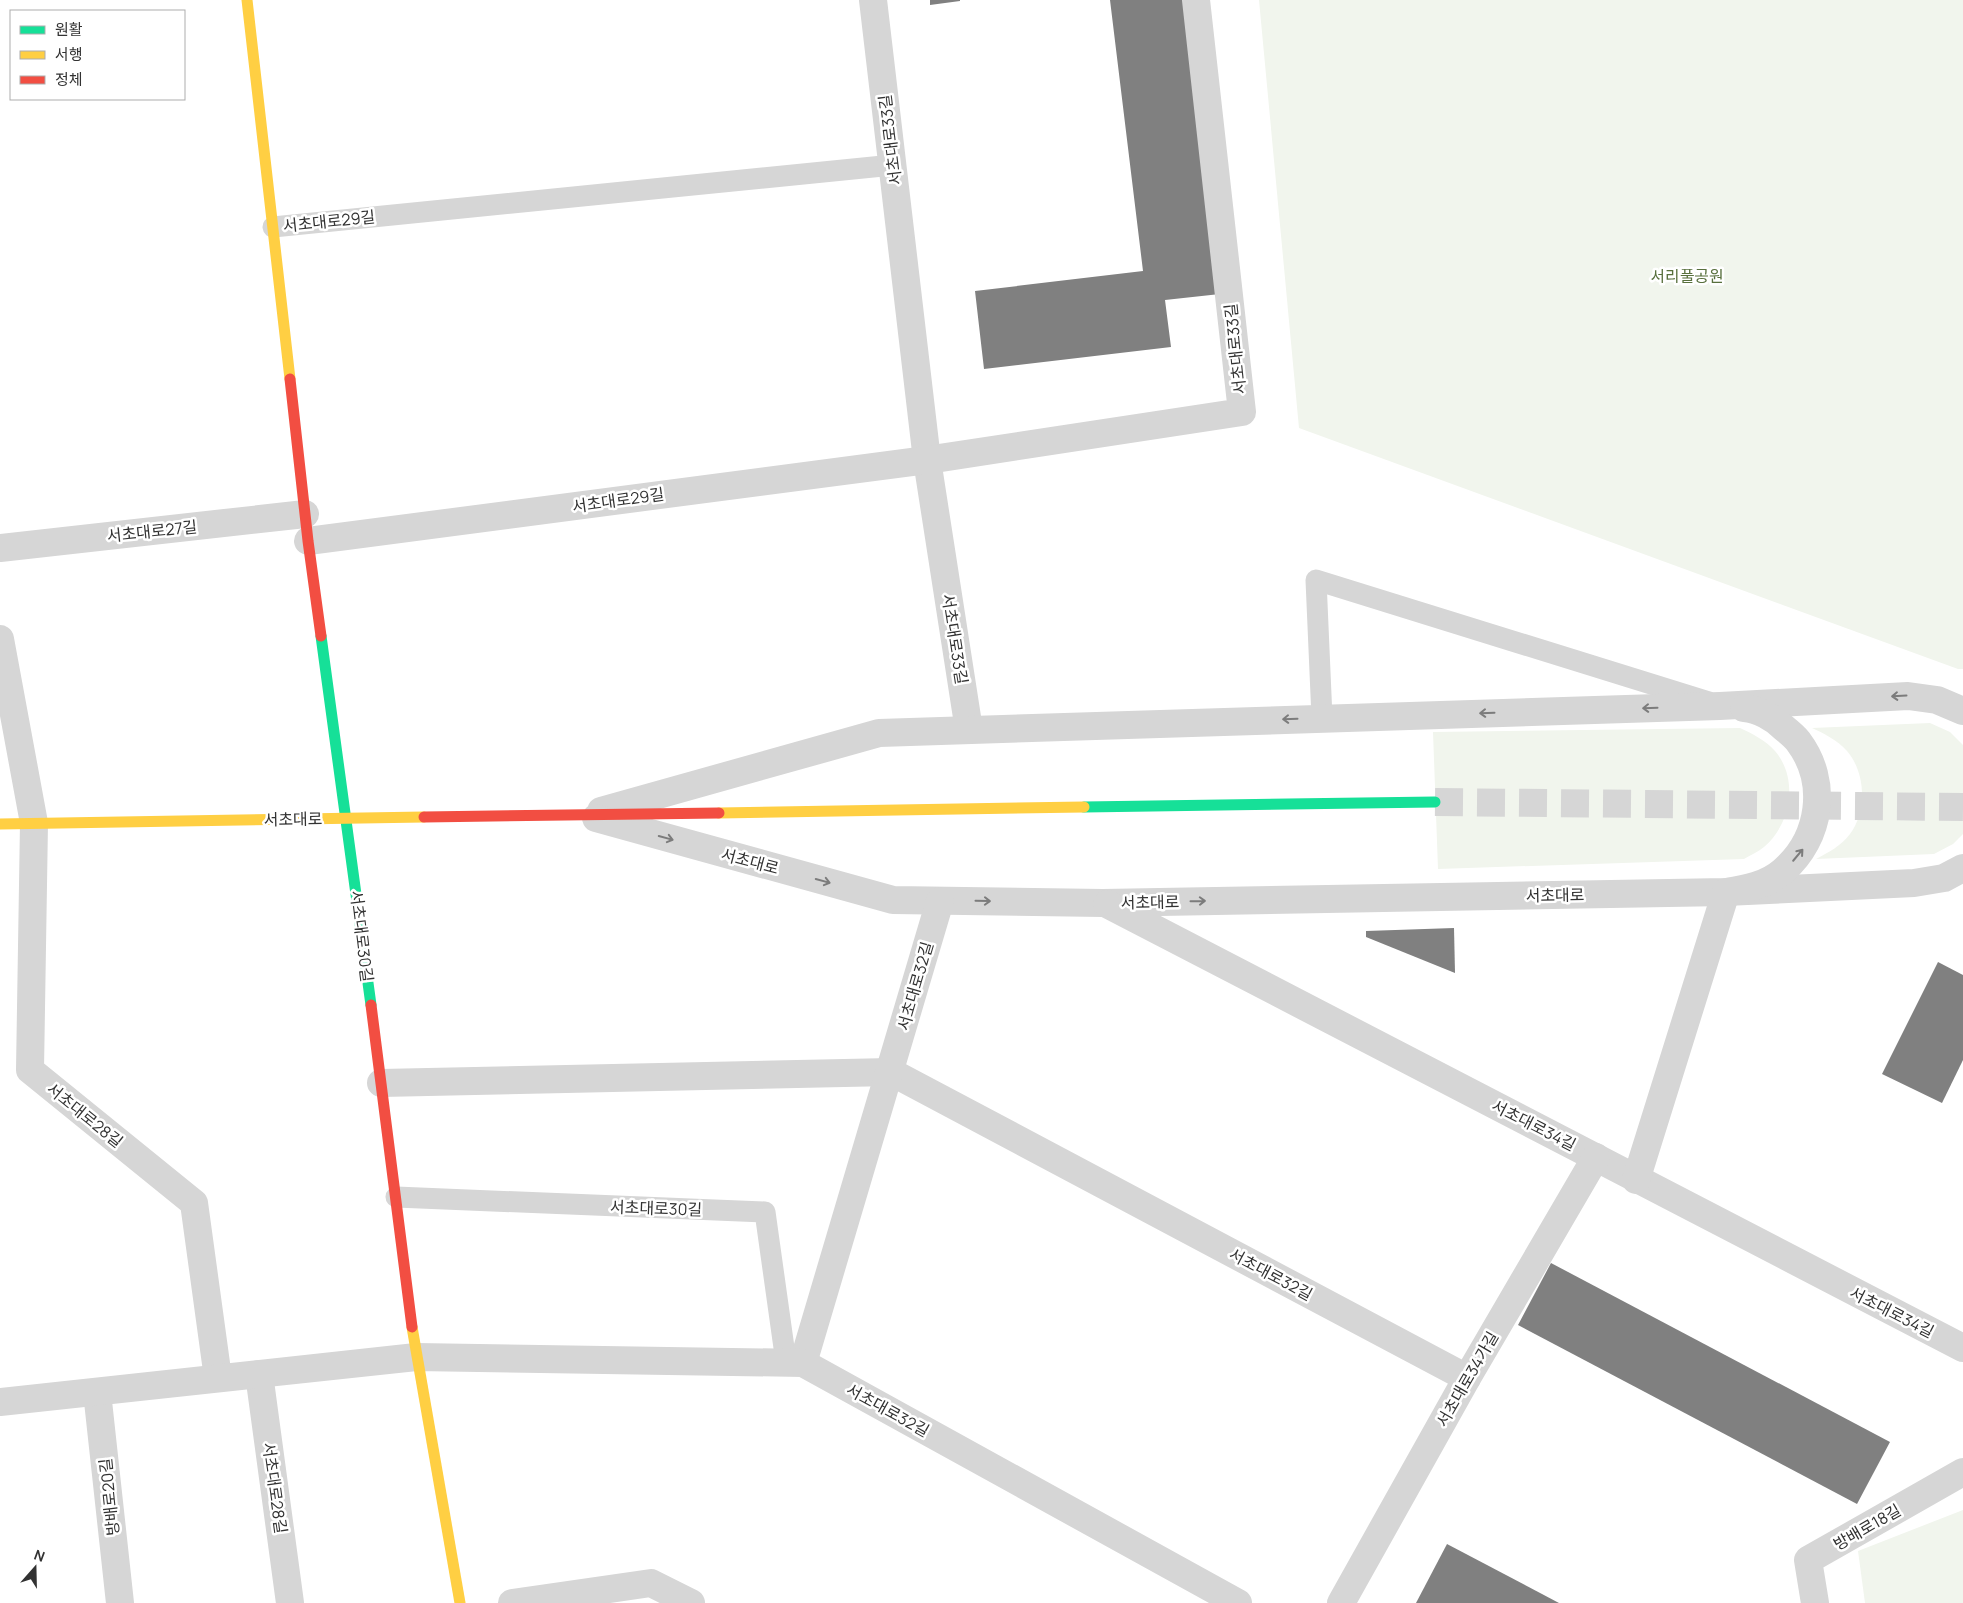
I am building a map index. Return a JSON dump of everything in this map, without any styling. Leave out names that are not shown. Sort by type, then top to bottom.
[{"type":"street","name":"서초대로29길","points":[[247,0],[308,541],[347,818]]},
{"type":"street","name":"서초대로33길","points":[[874,0],[927,460],[969,730]]},
{"type":"street","name":"서초대로33길","points":[[927,460],[1242,412],[1196,0]]},
{"type":"street","name":"서초대로29길","points":[[308,541],[927,460]]},
{"type":"street","name":"서초대로27길","points":[[0,548],[305,514]]},
{"type":"street","points":[[0,639],[34,824]]},
{"type":"street","name":"서초대로","points":[[585,815],[879,733],[1720,706],[1908,696],[1950,702],[1963,711]]},
{"type":"street","name":"서초대로","points":[[1720,706],[1749,708],[1776,720],[1798,740],[1812,766],[1818,795],[1814,824],[1802,851],[1782,872],[1755,887],[1726,892]]},
{"type":"street","name":"서초대로","points":[[0,824],[1435,802]]},
{"type":"street","name":"서초대로","points":[[585,815],[893,900],[1103,902],[1726,892],[1914,883],[1944,878],[1963,868]]},
{"type":"street","name":"서초대로30길","points":[[347,818],[416,1357],[460,1603]]},
{"type":"street","name":"서초대로28길","points":[[34,824],[30,1070],[194,1203],[218,1378]]},
{"type":"street","points":[[1636,1180],[1726,892]]},
{"type":"street","name":"서초대로32길","points":[[940,901],[890,1072],[795,1363],[1238,1603]]},
{"type":"street","name":"서초대로34길","points":[[1103,902],[1963,1348]]},
{"type":"street","points":[[381,1083],[890,1072]]},
{"type":"street","name":"서초대로32길","points":[[890,1072],[1467,1378]]},
{"type":"street","name":"서초대로34가길","points":[[1341,1603],[1467,1378],[1596,1157]]},
{"type":"street","points":[[0,1402],[416,1357],[795,1363]]},
{"type":"street","name":"서초대로28길","points":[[259,1374],[290,1603]]},
{"type":"street","name":"방배로20길","points":[[98,1392],[120,1603]]},
{"type":"street","name":"방배로18길","points":[[1815,1603],[1808,1560],[1963,1472]]},
{"type":"street","points":[[512,1603],[651,1583],[691,1603]]},
{"type":"lane","name":"서초대로29길","points":[[273,227],[893,165]]},
{"type":"lane","name":"서초대로","points":[[1322,718],[1316,580],[1720,706]]},
{"type":"lane","name":"서초대로30길","points":[[396,1197],[765,1212],[795,1363]]},
{"type":"green space","name":"서리풀공원","points":[[1259,0],[1963,0],[1963,669],[1958,669],[1299,428]]},
{"type":"green space","points":[[1930,723],[1950,732],[1963,745],[1963,834],[1953,844],[1934,854],[1816,859],[1839,845],[1850,834],[1856,825],[1862,803],[1862,792],[1858,770],[1847,751],[1835,740],[1812,728]]},
{"type":"green space","points":[[1740,728],[1763,740],[1775,751],[1783,762],[1789,788],[1786,814],[1780,826],[1764,847],[1744,859],[1438,869],[1433,732]]},
{"type":"green space","points":[[1963,1510],[1963,1603],[1865,1603],[1858,1551]]},
{"type":"building","points":[[930,0],[960,0],[960,1],[930,5]]},
{"type":"building","points":[[1110,0],[1184,0],[1220,294],[1165,300],[1171,347],[984,369],[975,291],[1143,271]]},
{"type":"building","points":[[1454,928],[1455,973],[1366,937],[1366,931]]},
{"type":"building","points":[[1938,962],[1963,975],[1963,1060],[1942,1103],[1882,1074]]},
{"type":"building","points":[[1551,1263],[1890,1442],[1857,1504],[1518,1325]]},
{"type":"building","points":[[1447,1544],[1559,1603],[1416,1603]]},
{"type":"tunnel","points":[[1435,802],[1963,807]]},
{"type":"traffic: fast","points":[[321,636],[371,1005]]},
{"type":"traffic: fast","points":[[1084,807],[1435,802]]},
{"type":"traffic: slow","points":[[247,0],[290,379]]},
{"type":"traffic: slow","points":[[719,813],[1084,807]]},
{"type":"traffic: slow","points":[[0,824],[424,817]]},
{"type":"traffic: slow","points":[[412,1327],[460,1603]]},
{"type":"traffic: jam","points":[[290,379],[308,541],[321,636]]},
{"type":"traffic: jam","points":[[424,817],[719,813]]},
{"type":"traffic: jam","points":[[371,1005],[412,1327]]}]
